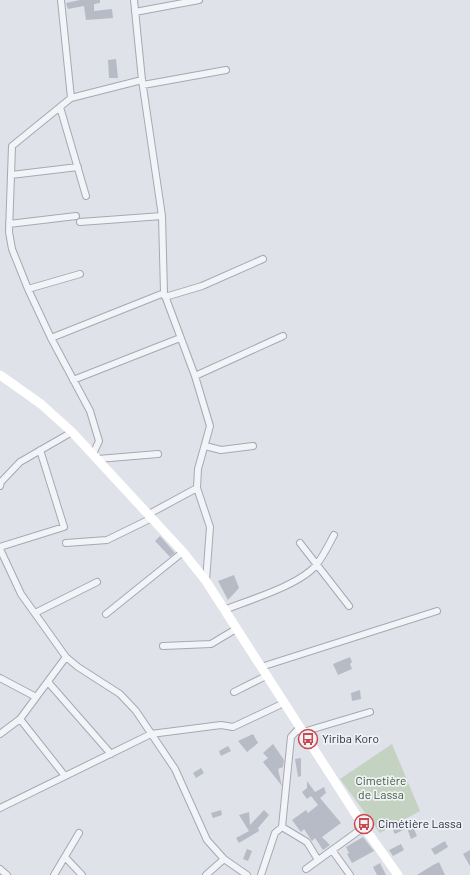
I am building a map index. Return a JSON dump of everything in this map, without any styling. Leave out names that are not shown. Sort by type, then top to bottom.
[{"type":"street","points":[[61,0],[71,98]]},
{"type":"street","points":[[134,0],[143,83],[162,216],[164,295],[195,376],[210,426],[198,469],[197,488],[210,527],[206,581]]},
{"type":"street","points":[[136,12],[200,0]]},
{"type":"street","points":[[96,456],[99,441],[90,411],[50,338],[28,290],[12,249],[9,224],[12,146],[71,98],[143,83],[226,70]]},
{"type":"street","points":[[60,107],[86,196]]},
{"type":"street","points":[[11,176],[78,167]]},
{"type":"street","points":[[9,224],[76,216]]},
{"type":"street","points":[[80,222],[162,216]]},
{"type":"street","points":[[50,338],[164,295],[202,286],[263,259]]},
{"type":"street","points":[[28,290],[80,274]]},
{"type":"street","points":[[195,376],[283,336]]},
{"type":"street","points":[[73,380],[180,338]]},
{"type":"street","points":[[0,375],[41,404],[72,432],[96,456],[183,552],[206,581],[364,827],[398,875]]},
{"type":"street","points":[[0,486],[1,482],[20,462],[72,432]]},
{"type":"street","points":[[205,446],[221,450],[253,446]]},
{"type":"street","points":[[40,450],[64,527],[0,548],[21,594],[66,657],[78,667],[120,694],[136,711],[175,769],[207,840],[224,859],[247,875]]},
{"type":"street","points":[[96,456],[158,454]]},
{"type":"street","points":[[66,543],[107,540],[197,488]]},
{"type":"street","points":[[224,610],[294,582],[317,565],[334,535]]},
{"type":"street","points":[[300,543],[349,606]]},
{"type":"street","points":[[106,614],[183,552]]},
{"type":"street","points":[[35,613],[97,582]]},
{"type":"street","points":[[261,668],[437,611]]},
{"type":"street","points":[[163,646],[211,644],[236,629]]},
{"type":"street","points":[[0,734],[20,719],[66,657]]},
{"type":"street","points":[[234,692],[266,676]]},
{"type":"street","points":[[0,678],[36,697]]},
{"type":"street","points":[[48,682],[111,754]]},
{"type":"street","points":[[0,808],[151,734],[221,725],[232,727],[284,703]]},
{"type":"street","points":[[261,875],[275,833],[282,827],[291,737],[301,730],[370,712]]},
{"type":"street","points":[[20,719],[65,776]]},
{"type":"street","points":[[282,827],[307,842],[318,860]]},
{"type":"street","points":[[306,869],[364,827]]},
{"type":"street","points":[[54,875],[79,833]]},
{"type":"street","points":[[332,850],[350,875]]},
{"type":"street","points":[[65,857],[82,875]]},
{"type":"street","points":[[206,875],[224,859]]},
{"type":"street","points":[[0,869],[7,875]]},
{"type":"green space","name":"Cimetière de Lassa","points":[[392,744],[420,811],[380,833],[340,779]]},
{"type":"building","points":[[80,0],[100,0],[100,3],[94,4],[94,11],[112,9],[113,18],[86,20],[84,6],[68,9],[66,3]]},
{"type":"building","points":[[116,59],[118,78],[109,78],[108,60]]},
{"type":"building","points":[[160,536],[175,553],[170,557],[155,541]]},
{"type":"building","points":[[234,575],[239,588],[228,600],[218,581]]},
{"type":"building","points":[[350,657],[352,669],[338,675],[333,664]]},
{"type":"building","points":[[360,690],[361,699],[352,701],[351,693]]},
{"type":"building","points":[[253,734],[258,743],[247,752],[238,741]]},
{"type":"building","points":[[273,744],[284,760],[283,767],[278,769],[282,786],[263,762],[268,758],[263,753]]},
{"type":"building","points":[[228,746],[231,751],[221,756],[219,751]]},
{"type":"building","points":[[301,758],[301,776],[298,777],[295,759]]},
{"type":"building","points":[[201,768],[204,773],[196,778],[193,773]]},
{"type":"building","points":[[307,781],[315,792],[324,787],[326,793],[320,798],[341,823],[322,837],[330,845],[323,850],[315,838],[312,841],[304,829],[301,832],[292,820],[306,810],[308,813],[318,805],[311,796],[307,799],[302,792],[307,788]]},
{"type":"building","points":[[221,810],[222,815],[213,818],[211,813]]},
{"type":"building","points":[[264,810],[269,815],[258,828],[259,831],[239,843],[236,838],[249,831],[239,815],[249,812],[250,825]]},
{"type":"building","points":[[410,820],[417,836],[411,839],[407,828],[395,834],[392,828]]},
{"type":"building","points":[[363,837],[374,851],[352,863],[347,854],[349,853],[346,847]]},
{"type":"building","points":[[445,841],[448,847],[435,855],[431,849]]},
{"type":"building","points":[[401,844],[404,850],[393,856],[389,850]]},
{"type":"building","points":[[247,849],[252,851],[248,861],[243,859]]},
{"type":"building","points":[[470,850],[470,866],[463,854]]},
{"type":"building","points":[[439,862],[445,875],[417,875],[433,865]]},
{"type":"building","points":[[380,863],[386,875],[377,875],[373,867]]},
{"type":"place","name":"Yiriba Koro","points":[[308,739]]},
{"type":"place","name":"Cimétière Lassa","points":[[364,824]]}]
